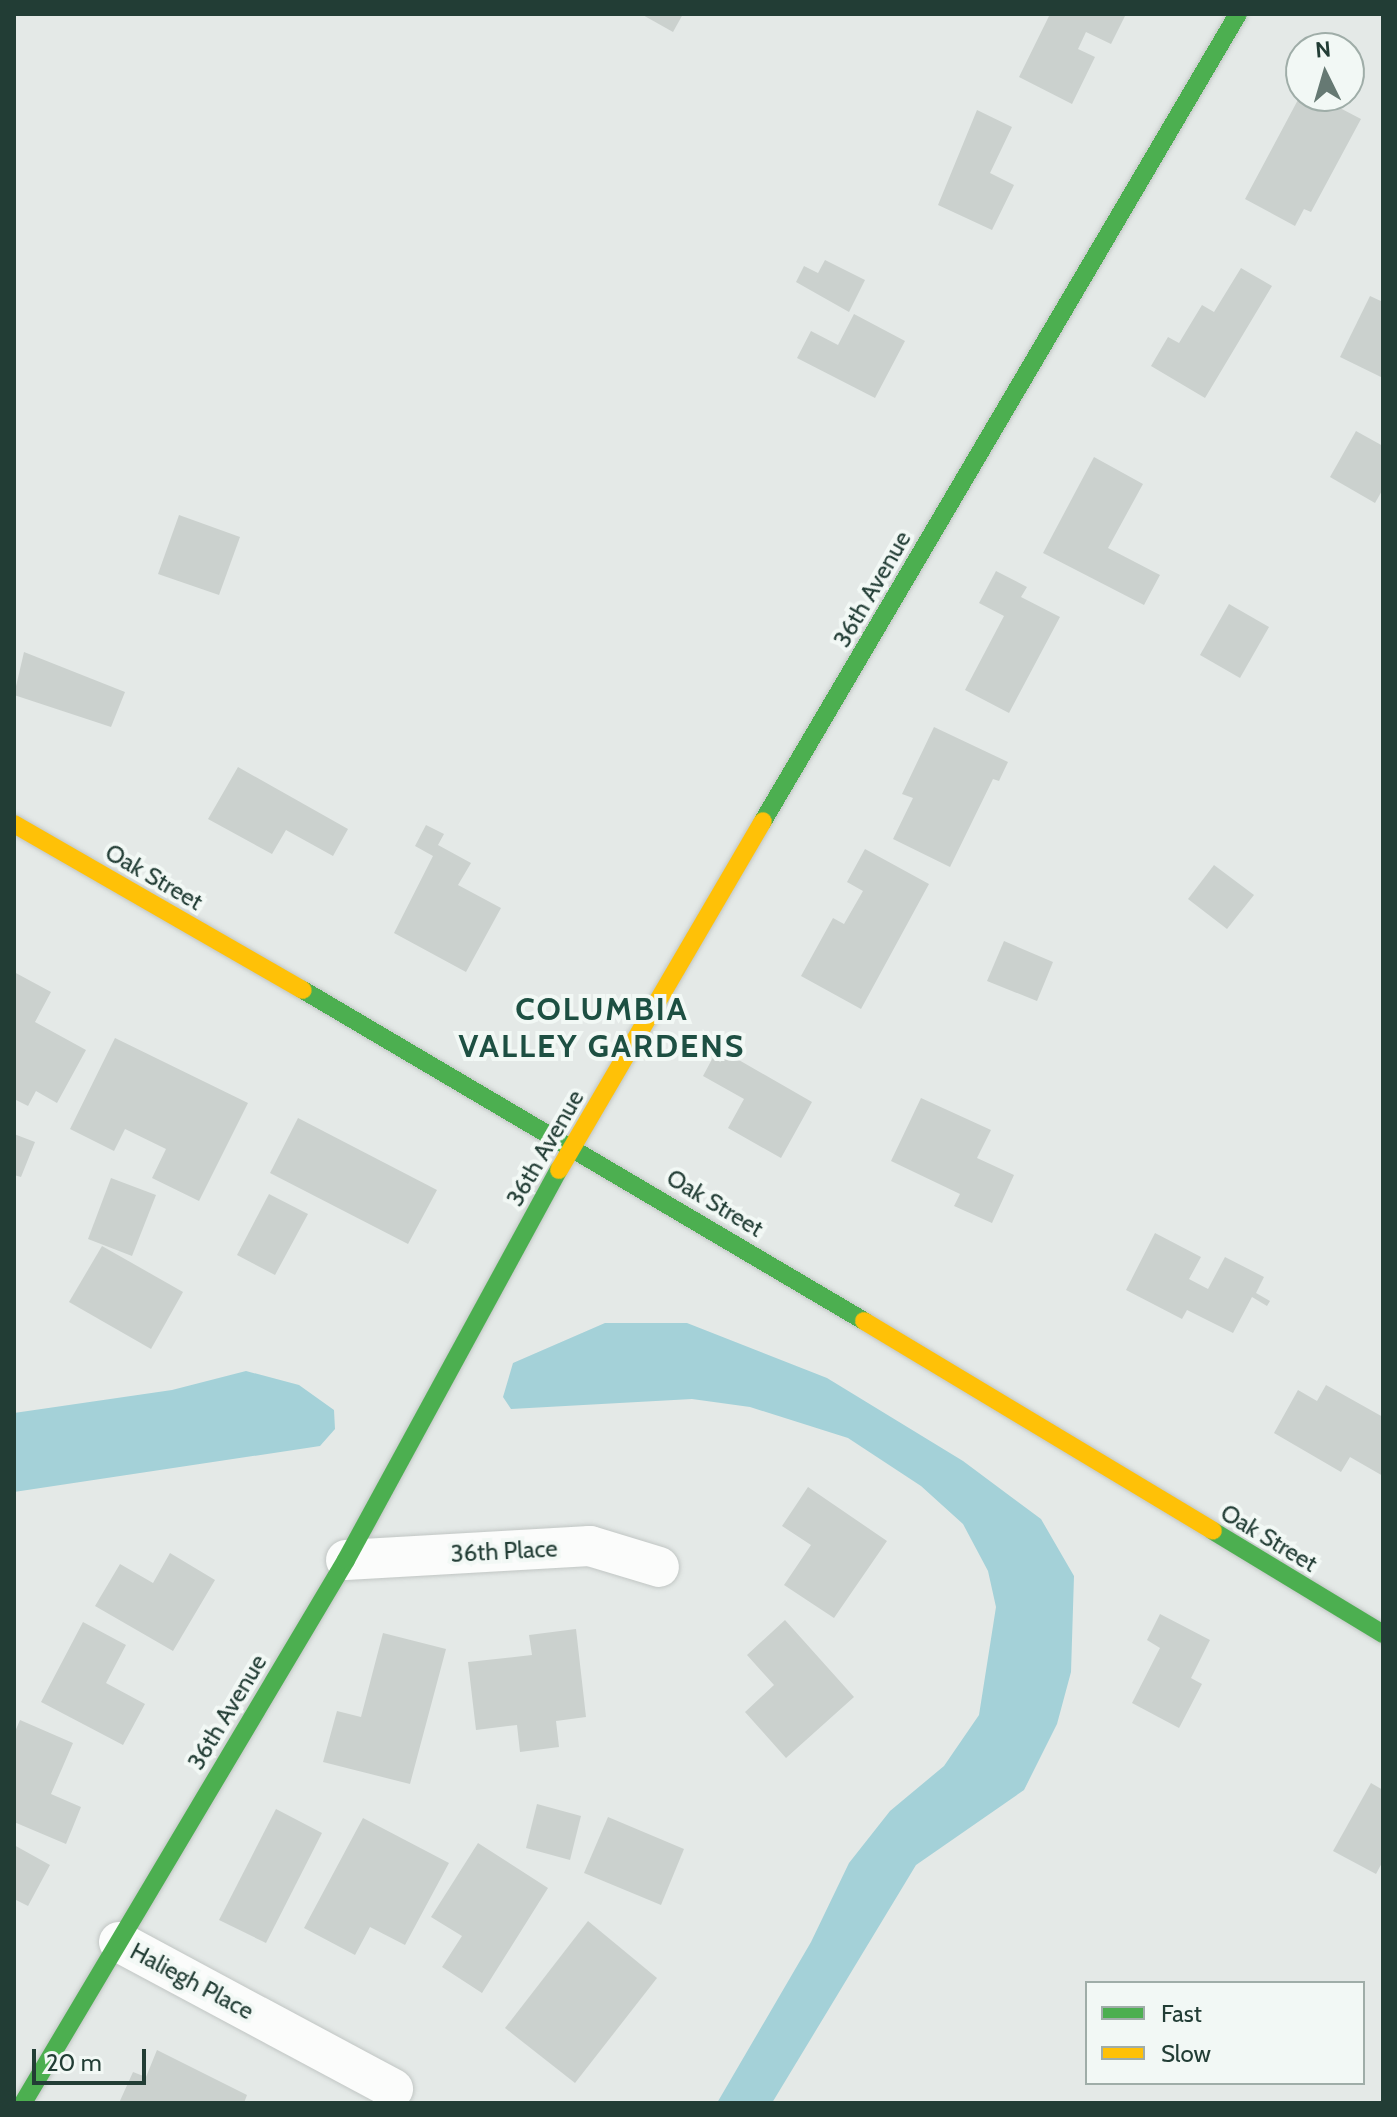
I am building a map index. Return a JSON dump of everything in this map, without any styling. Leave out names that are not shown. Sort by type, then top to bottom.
[{"type":"street","name":"36th Avenue","points":[[23,2103],[346,1560],[573,1145],[1238,14]]},
{"type":"street","name":"Oak Street","points":[[14,824],[573,1145],[1383,1634]]},
{"type":"street","name":"36th Place","points":[[346,1560],[590,1546],[659,1567]]},
{"type":"street","name":"Haliegh Place","points":[[119,1942],[393,2089]]},
{"type":"water","points":[[605,1323],[687,1323],[827,1378],[963,1461],[1041,1519],[1074,1576],[1071,1672],[1057,1724],[1024,1790],[916,1865],[772,2103],[717,2103],[811,1942],[849,1863],[890,1811],[944,1766],[979,1715],[996,1607],[988,1571],[963,1524],[921,1486],[848,1438],[750,1407],[692,1399],[511,1409],[503,1397],[513,1363]]},
{"type":"water","points":[[246,1371],[299,1385],[334,1410],[335,1429],[320,1446],[14,1492],[14,1413],[172,1390]]},
{"type":"building","points":[[641,14],[683,14],[673,32]]},
{"type":"building","points":[[1050,14],[1126,14],[1111,44],[1086,32],[1078,49],[1095,57],[1072,104],[1019,77]]},
{"type":"building","points":[[977,110],[1012,127],[990,173],[1014,185],[992,230],[938,205]]},
{"type":"building","points":[[1291,112],[1348,112],[1361,119],[1311,212],[1304,209],[1295,226],[1245,199]]},
{"type":"building","points":[[825,260],[865,280],[849,312],[796,282],[804,266],[818,273]]},
{"type":"building","points":[[1241,268],[1272,286],[1205,398],[1151,366],[1168,337],[1179,343],[1202,305],[1214,312]]},
{"type":"building","points":[[1370,296],[1383,302],[1383,378],[1340,357]]},
{"type":"building","points":[[854,314],[905,341],[875,398],[797,358],[811,331],[838,345]]},
{"type":"building","points":[[1356,431],[1383,446],[1383,489],[1375,503],[1330,477]]},
{"type":"building","points":[[1094,457],[1143,484],[1108,548],[1160,575],[1144,605],[1043,553]]},
{"type":"building","points":[[179,515],[240,537],[219,595],[158,574]]},
{"type":"building","points":[[996,571],[1027,587],[1021,597],[1060,617],[1009,713],[965,690],[1004,616],[979,603]]},
{"type":"building","points":[[1229,604],[1269,627],[1240,678],[1200,655]]},
{"type":"building","points":[[24,652],[125,692],[111,727],[14,695]]},
{"type":"building","points":[[934,727],[1008,762],[999,781],[993,779],[950,867],[893,839],[913,798],[902,794]]},
{"type":"building","points":[[238,767],[348,829],[333,856],[286,830],[272,854],[208,819]]},
{"type":"building","points":[[426,825],[444,834],[438,845],[471,863],[458,885],[501,908],[466,972],[394,933],[433,856],[415,846]]},
{"type":"building","points":[[865,849],[929,884],[861,1009],[801,976],[833,918],[844,924],[863,891],[847,882]]},
{"type":"building","points":[[1214,865],[1254,895],[1227,929],[1188,899]]},
{"type":"building","points":[[1004,941],[1053,962],[1037,1001],[987,981]]},
{"type":"building","points":[[14,972],[51,992],[35,1022],[86,1050],[57,1103],[36,1091],[28,1106],[14,1099]]},
{"type":"building","points":[[115,1038],[248,1103],[199,1201],[152,1178],[166,1149],[125,1129],[114,1151],[70,1129]]},
{"type":"building","points":[[718,1048],[812,1102],[781,1158],[728,1128],[744,1099],[703,1076]]},
{"type":"building","points":[[921,1098],[991,1130],[977,1158],[1014,1175],[992,1223],[954,1206],[960,1194],[891,1161]]},
{"type":"building","points":[[298,1118],[437,1190],[408,1244],[270,1173]]},
{"type":"building","points":[[14,1134],[35,1142],[21,1177],[14,1175]]},
{"type":"building","points":[[111,1178],[156,1195],[132,1256],[88,1239]]},
{"type":"building","points":[[269,1194],[308,1214],[275,1275],[237,1255]]},
{"type":"building","points":[[1155,1233],[1201,1257],[1189,1279],[1208,1289],[1225,1257],[1264,1277],[1256,1293],[1270,1301],[1267,1306],[1252,1297],[1233,1333],[1187,1310],[1182,1319],[1126,1290]]},
{"type":"building","points":[[102,1246],[183,1292],[151,1349],[69,1302]]},
{"type":"building","points":[[1326,1385],[1383,1417],[1383,1476],[1350,1457],[1341,1472],[1274,1433],[1298,1390],[1317,1401]]},
{"type":"building","points":[[808,1487],[887,1541],[834,1618],[784,1585],[811,1545],[782,1526]]},
{"type":"building","points":[[170,1553],[215,1580],[173,1651],[95,1606],[120,1564],[153,1583]]},
{"type":"building","points":[[1160,1614],[1210,1640],[1191,1678],[1202,1684],[1179,1728],[1132,1703],[1160,1648],[1147,1640]]},
{"type":"building","points":[[785,1620],[854,1697],[786,1758],[745,1712],[774,1685],[747,1655]]},
{"type":"building","points":[[83,1622],[126,1645],[106,1683],[145,1704],[123,1745],[41,1702]]},
{"type":"building","points":[[576,1629],[586,1717],[556,1721],[559,1747],[520,1752],[517,1725],[476,1730],[468,1662],[532,1655],[529,1635]]},
{"type":"building","points":[[383,1633],[446,1649],[410,1784],[323,1762],[337,1711],[361,1717]]},
{"type":"building","points":[[20,1720],[73,1743],[51,1794],[81,1807],[66,1844],[14,1822],[14,1734]]},
{"type":"building","points":[[1371,1783],[1383,1790],[1383,1861],[1376,1874],[1333,1851]]},
{"type":"building","points":[[537,1804],[581,1816],[570,1860],[526,1848]]},
{"type":"building","points":[[276,1809],[322,1833],[266,1943],[219,1920]]},
{"type":"building","points":[[608,1817],[684,1849],[661,1905],[584,1873]]},
{"type":"building","points":[[363,1818],[449,1863],[405,1945],[370,1927],[355,1955],[304,1928]]},
{"type":"building","points":[[478,1843],[548,1888],[482,1993],[442,1967],[462,1936],[431,1917]]},
{"type":"building","points":[[14,1845],[50,1865],[28,1906],[14,1899]]},
{"type":"building","points":[[588,1921],[657,1978],[575,2083],[505,2028]]},
{"type":"building","points":[[157,2050],[247,2095],[244,2103],[119,2103],[133,2072],[146,2077]]},
{"type":"traffic: fast","points":[[763,821],[1238,14]]},
{"type":"traffic: fast","points":[[303,990],[864,1321]]},
{"type":"traffic: fast","points":[[23,2103],[346,1560],[559,1170]]},
{"type":"traffic: fast","points":[[1213,1531],[1383,1634]]},
{"type":"traffic: slow","points":[[559,1170],[763,821]]},
{"type":"traffic: slow","points":[[14,824],[303,990]]},
{"type":"traffic: slow","points":[[864,1321],[1213,1531]]},
{"type":"district","name":"COLUMBIA VALLEY GARDENS","points":[[602,1028]]}]
